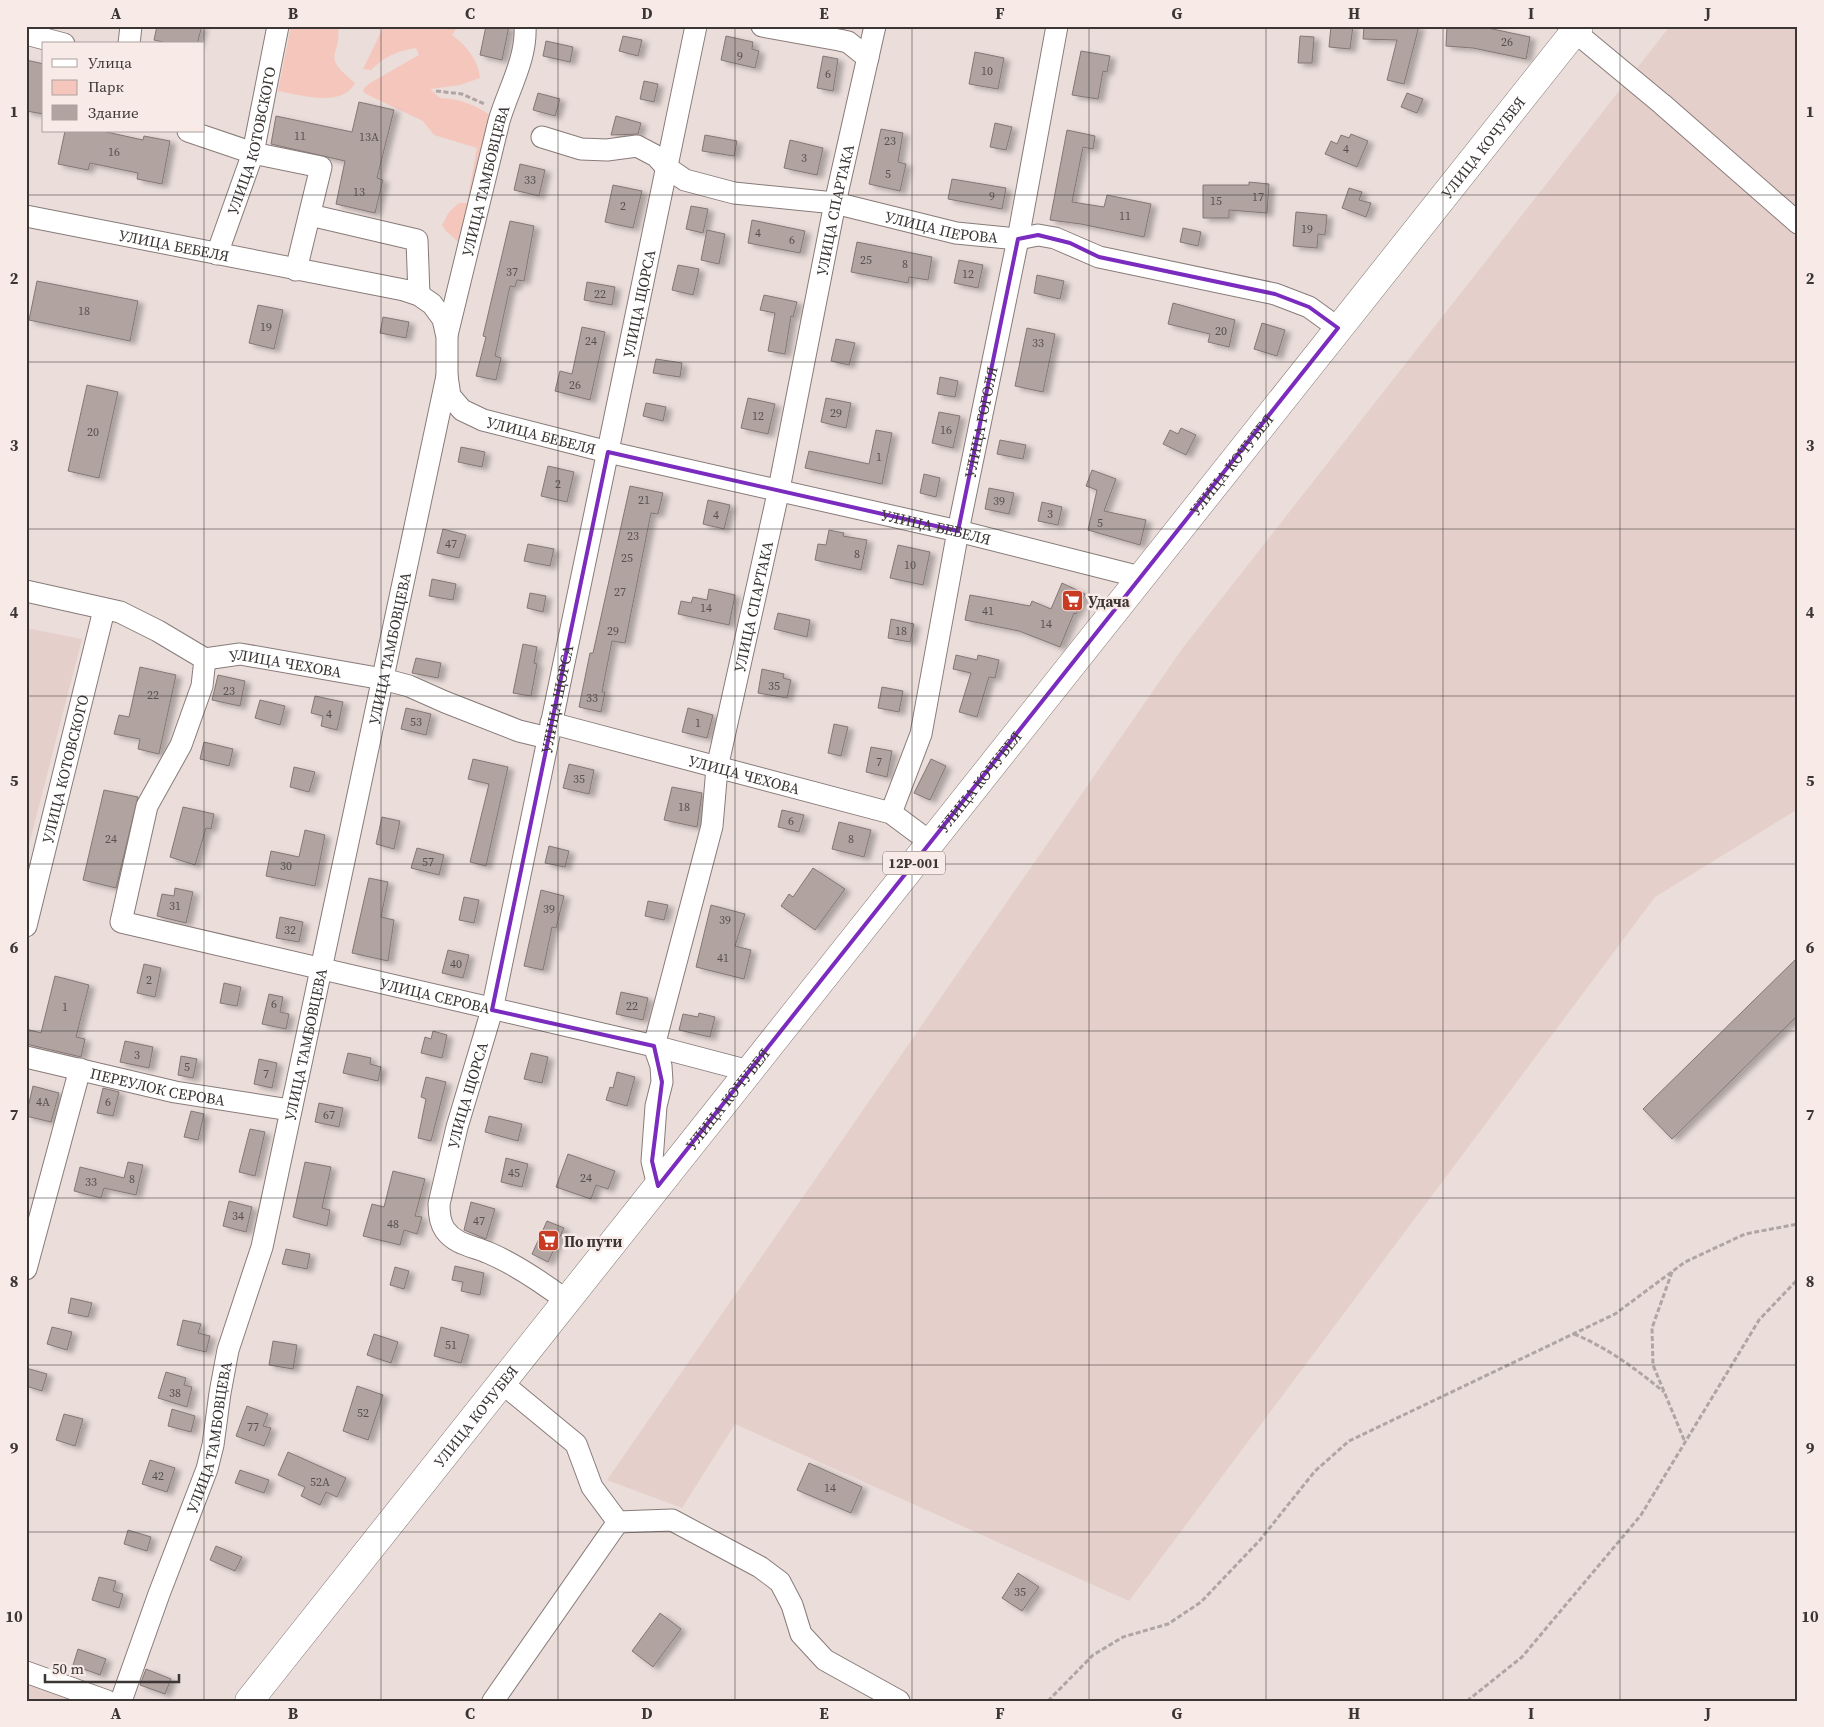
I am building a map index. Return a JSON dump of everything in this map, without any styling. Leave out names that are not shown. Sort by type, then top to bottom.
[{"type":"main road","name":"УЛИЦА КОЧУБЕЯ","points":[[248,1701],[567,1301],[1574,28]]},
{"type":"street","points":[[129,42],[132,26]]},
{"type":"street","name":"УЛИЦА КОТОВСКОГО","points":[[217,254],[253,153],[278,26]]},
{"type":"street","name":"УЛИЦА ТАМБОВЦЕВА","points":[[447,336],[499,121],[507,93],[519,68],[525,26]]},
{"type":"street","name":"УЛИЦА ЩОРСА","points":[[567,1301],[539,1280],[508,1263],[458,1242],[445,1230],[439,1218],[439,1204],[492,1010],[696,26]]},
{"type":"street","points":[[762,26],[839,40],[856,48],[868,58]]},
{"type":"street","name":"УЛИЦА СПАРТАКА","points":[[654,1046],[712,826],[717,768],[779,489],[835,203],[875,26]]},
{"type":"street","name":"УЛИЦА ГОГОЛЯ","points":[[891,813],[921,734],[958,530],[1018,239],[1057,26]]},
{"type":"street","points":[[1574,28],[1798,223]]},
{"type":"street","points":[[26,34],[56,42]]},
{"type":"street","points":[[191,132],[253,153],[321,167],[296,270]]},
{"type":"street","name":"УЛИЦА ПЕРОВА","points":[[542,138],[581,149],[607,150],[638,146],[656,156],[666,167],[685,180],[734,193],[835,203],[956,233],[1018,239],[1038,235],[1055,238],[1099,257],[1275,294],[1309,307],[1338,328]]},
{"type":"street","points":[[310,215],[417,240],[419,295]]},
{"type":"street","name":"УЛИЦА БЕБЕЛЯ","points":[[26,216],[404,290],[419,295],[432,304],[443,319],[447,336],[447,376],[450,396],[462,410],[483,420],[608,452],[958,530],[1140,577]]},
{"type":"street","name":"УЛИЦА ТАМБОВЦЕВА","points":[[120,1701],[158,1594],[207,1469],[214,1445],[228,1350],[262,1246],[447,376]]},
{"type":"street","points":[[26,591],[104,610],[120,612],[138,620],[205,659]]},
{"type":"street","name":"УЛИЦА КОТОВСКОГО","points":[[26,926],[104,610]]},
{"type":"street","name":"УЛИЦА ЧЕХОВА","points":[[205,659],[240,654],[383,679],[409,686],[519,731],[549,731],[717,768],[891,813],[930,842]]},
{"type":"street","name":"УЛИЦА СЕРОВА","points":[[205,659],[202,686],[181,745],[147,806],[121,922],[492,1010],[654,1046],[749,1071]]},
{"type":"street","points":[[654,1046],[661,1066],[662,1082],[656,1106],[652,1161],[658,1186]]},
{"type":"street","name":"ПЕРЕУЛОК СЕРОВА","points":[[26,1057],[175,1092],[290,1110]]},
{"type":"street","points":[[26,1269],[32,1223],[80,1069]]},
{"type":"street","points":[[502,1383],[576,1444],[592,1487],[618,1522]]},
{"type":"street","points":[[618,1522],[672,1520],[760,1567],[780,1582],[792,1605],[801,1634],[825,1660],[899,1701]]},
{"type":"street","points":[[493,1701],[618,1522]]},
{"type":"street","points":[[26,1672],[107,1701]]},
{"type":"path","points":[[1048,1701],[1093,1655],[1123,1637],[1168,1624],[1201,1602],[1260,1540],[1315,1471],[1349,1441],[1616,1314],[1685,1262],[1745,1234],[1798,1224]]},
{"type":"path","points":[[1673,1271],[1652,1328],[1654,1365],[1685,1442]]},
{"type":"path","points":[[1467,1701],[1522,1657],[1641,1515],[1759,1320],[1798,1279]]},
{"type":"path","points":[[1574,1334],[1600,1345],[1630,1364],[1665,1392]]},
{"type":"highlighted area","points":[[1038,235],[1070,243],[1099,257],[1275,294],[1309,307],[1338,328],[658,1186],[652,1161],[662,1082],[654,1046],[492,1010],[608,452],[958,531],[1018,239]]},
{"type":"shaded area","points":[[1670,26],[1798,26],[1798,809],[1655,897],[1129,1601],[735,1424],[682,1508],[607,1480],[1182,649]]},
{"type":"shaded area","points":[[26,628],[82,639],[26,856]]},
{"type":"shaded area","points":[[26,1680],[78,1701],[26,1701]]},
{"type":"green space","points":[[291,26],[338,26],[337,45],[334,56],[338,66],[355,83],[349,91],[331,98],[320,98],[278,91]]},
{"type":"green space","points":[[384,26],[458,26],[452,35],[467,49],[477,65],[480,78],[460,85],[430,89],[440,98],[467,103],[491,116],[486,227],[479,241],[461,244],[442,225],[449,212],[459,203],[467,203],[477,148],[434,135],[423,121],[364,93],[363,89],[370,83],[419,55],[416,48],[403,51],[386,58],[371,70],[363,69]]},
{"type":"building","points":[[157,26],[202,26],[198,42],[162,42],[154,40]]},
{"type":"building","points":[[486,26],[509,26],[502,60],[480,55]]},
{"type":"building","points":[[1331,26],[1353,26],[1350,49],[1329,47]]},
{"type":"building","points":[[1364,26],[1419,26],[1404,84],[1387,80],[1397,40],[1363,39]]},
{"type":"building","points":[[1447,26],[1488,28],[1530,37],[1526,59],[1473,48],[1446,46]]},
{"type":"building","points":[[623,36],[642,40],[638,56],[619,51]]},
{"type":"building","points":[[726,36],[753,42],[752,49],[759,51],[755,68],[721,60]]},
{"type":"building","points":[[1300,36],[1314,37],[1312,63],[1298,63]]},
{"type":"building","points":[[546,41],[573,47],[570,62],[543,56]]},
{"type":"building","points":[[1081,51],[1110,56],[1107,72],[1103,71],[1098,99],[1072,95]]},
{"type":"building","points":[[975,52],[1004,58],[998,89],[969,84]]},
{"type":"building","points":[[823,56],[838,59],[833,91],[817,88]]},
{"type":"building","points":[[26,60],[42,64],[42,114],[26,111]]},
{"type":"building","points":[[644,81],[658,84],[654,102],[640,99]]},
{"type":"building","points":[[538,93],[560,99],[555,116],[533,110]]},
{"type":"building","points":[[1407,93],[1423,99],[1417,113],[1401,107]]},
{"type":"building","points":[[359,102],[394,110],[377,178],[383,180],[375,213],[336,204],[345,161],[271,144],[276,116],[352,132]]},
{"type":"building","points":[[616,116],[641,123],[638,134],[611,135]]},
{"type":"building","points":[[995,123],[1012,127],[1006,150],[990,147]]},
{"type":"building","points":[[881,129],[903,133],[898,162],[906,164],[900,191],[869,184]]},
{"type":"building","points":[[1067,130],[1095,136],[1093,149],[1083,147],[1072,202],[1104,207],[1107,195],[1151,204],[1144,237],[1081,224],[1050,220]]},
{"type":"building","points":[[65,132],[107,132],[143,140],[144,136],[170,141],[162,184],[137,179],[138,173],[90,163],[88,170],[58,164]]},
{"type":"building","points":[[1351,134],[1368,141],[1357,167],[1325,154],[1331,141],[1337,144],[1341,135],[1349,138]]},
{"type":"building","points":[[705,135],[737,141],[734,156],[702,151]]},
{"type":"building","points":[[790,140],[823,148],[817,175],[784,168]]},
{"type":"building","points":[[520,164],[545,170],[539,196],[514,190]]},
{"type":"building","points":[[952,179],[1006,188],[1002,209],[948,199]]},
{"type":"building","points":[[1249,182],[1269,184],[1267,213],[1229,210],[1229,218],[1203,218],[1203,185],[1249,185]]},
{"type":"building","points":[[613,185],[642,191],[633,228],[605,222]]},
{"type":"building","points":[[1349,188],[1362,192],[1359,200],[1371,203],[1366,217],[1342,208]]},
{"type":"building","points":[[691,206],[708,209],[703,233],[686,229]]},
{"type":"building","points":[[1296,212],[1327,215],[1325,235],[1318,234],[1317,248],[1293,246]]},
{"type":"building","points":[[752,220],[805,231],[800,253],[748,243]]},
{"type":"building","points":[[510,221],[534,226],[524,281],[517,280],[515,287],[510,286],[495,356],[501,358],[496,380],[476,376],[486,337],[483,336]]},
{"type":"building","points":[[1183,228],[1201,232],[1198,246],[1180,242]]},
{"type":"building","points":[[707,230],[725,234],[719,264],[701,260]]},
{"type":"building","points":[[857,242],[932,257],[928,280],[909,277],[908,283],[851,272]]},
{"type":"building","points":[[959,260],[983,265],[978,288],[954,283]]},
{"type":"building","points":[[678,265],[699,269],[693,295],[672,290]]},
{"type":"building","points":[[1037,275],[1064,281],[1060,299],[1034,293]]},
{"type":"building","points":[[37,281],[138,301],[130,341],[29,320]]},
{"type":"building","points":[[587,282],[615,287],[612,305],[584,300]]},
{"type":"building","points":[[764,295],[797,302],[793,317],[791,316],[785,354],[768,351],[775,313],[760,310]]},
{"type":"building","points":[[1173,303],[1235,320],[1229,347],[1208,342],[1210,334],[1168,324]]},
{"type":"building","points":[[258,305],[283,310],[274,349],[249,343]]},
{"type":"building","points":[[383,317],[409,322],[406,338],[380,333]]},
{"type":"building","points":[[1262,323],[1285,330],[1277,356],[1254,349]]},
{"type":"building","points":[[582,327],[605,332],[590,400],[555,391],[560,371],[572,374]]},
{"type":"building","points":[[1027,328],[1055,334],[1043,392],[1015,386]]},
{"type":"building","points":[[836,339],[855,343],[849,365],[831,361]]},
{"type":"building","points":[[656,359],[682,363],[680,377],[653,373]]},
{"type":"building","points":[[940,377],[958,381],[955,397],[937,394]]},
{"type":"building","points":[[87,385],[118,392],[99,478],[68,471]]},
{"type":"building","points":[[748,398],[775,404],[768,434],[741,428]]},
{"type":"building","points":[[826,398],[851,403],[846,428],[821,422]]},
{"type":"building","points":[[646,403],[666,407],[663,421],[643,416]]},
{"type":"building","points":[[939,412],[960,416],[953,448],[932,443]]},
{"type":"building","points":[[1181,428],[1196,435],[1186,455],[1163,444],[1170,430],[1178,434]]},
{"type":"building","points":[[876,430],[892,433],[882,484],[805,468],[809,451],[869,464]]},
{"type":"building","points":[[1000,440],[1026,445],[1023,459],[997,454]]},
{"type":"building","points":[[461,447],[485,452],[482,467],[458,462]]},
{"type":"building","points":[[548,466],[574,472],[567,502],[541,496]]},
{"type":"building","points":[[1092,470],[1116,479],[1104,511],[1146,520],[1140,545],[1088,530],[1097,490],[1086,486]]},
{"type":"building","points":[[924,474],[940,478],[936,497],[920,493]]},
{"type":"building","points":[[630,486],[663,493],[658,514],[651,513],[625,643],[612,641],[602,692],[605,692],[601,712],[579,707]]},
{"type":"building","points":[[989,488],[1014,493],[1009,514],[985,509]]},
{"type":"building","points":[[708,500],[730,505],[724,529],[703,524]]},
{"type":"building","points":[[1042,502],[1062,507],[1058,525],[1038,521]]},
{"type":"building","points":[[443,529],[466,535],[459,558],[437,553]]},
{"type":"building","points":[[829,530],[844,533],[843,536],[867,540],[861,570],[815,560],[818,544],[826,545]]},
{"type":"building","points":[[528,544],[554,549],[550,566],[524,561]]},
{"type":"building","points":[[898,545],[930,552],[923,585],[890,578]]},
{"type":"building","points":[[432,579],[456,584],[453,600],[429,596]]},
{"type":"building","points":[[1062,583],[1085,594],[1076,614],[1074,613],[1060,647],[1019,631],[965,620],[970,595],[1030,606],[1032,601],[1051,609]]},
{"type":"building","points":[[709,589],[735,595],[729,625],[678,614],[681,601],[691,603],[693,597],[707,600]]},
{"type":"building","points":[[530,593],[546,596],[543,612],[527,608]]},
{"type":"building","points":[[778,613],[810,620],[807,637],[774,629]]},
{"type":"building","points":[[891,619],[914,624],[910,642],[888,638]]},
{"type":"building","points":[[523,644],[537,647],[534,663],[537,664],[531,696],[513,693]]},
{"type":"building","points":[[956,655],[977,660],[978,655],[999,660],[995,678],[989,677],[977,717],[959,712],[971,673],[953,669]]},
{"type":"building","points":[[416,658],[441,663],[438,678],[412,673]]},
{"type":"building","points":[[140,667],[176,675],[159,754],[138,749],[140,739],[114,734],[119,715],[129,717]]},
{"type":"building","points":[[762,669],[784,674],[783,678],[791,680],[787,698],[758,693]]},
{"type":"building","points":[[218,675],[245,681],[240,706],[212,700]]},
{"type":"building","points":[[882,687],[903,691],[899,712],[878,708]]},
{"type":"building","points":[[315,696],[343,702],[337,730],[321,726],[323,716],[311,713]]},
{"type":"building","points":[[260,700],[285,706],[280,725],[255,718]]},
{"type":"building","points":[[406,708],[431,714],[426,735],[401,729]]},
{"type":"building","points":[[688,708],[713,715],[707,738],[682,732]]},
{"type":"building","points":[[834,724],[848,727],[841,756],[828,753]]},
{"type":"building","points":[[204,742],[233,749],[229,766],[200,759]]},
{"type":"building","points":[[871,747],[892,751],[887,777],[866,772]]},
{"type":"building","points":[[473,759],[508,767],[486,866],[470,862],[489,784],[468,779]]},
{"type":"building","points":[[931,759],[946,766],[930,800],[914,793]]},
{"type":"building","points":[[569,764],[594,770],[589,794],[563,788]]},
{"type":"building","points":[[294,767],[315,772],[309,792],[290,787]]},
{"type":"building","points":[[672,787],[702,793],[697,827],[664,820]]},
{"type":"building","points":[[104,790],[138,797],[116,888],[83,880]]},
{"type":"building","points":[[183,807],[214,814],[211,829],[206,828],[195,865],[170,857]]},
{"type":"building","points":[[782,810],[804,815],[799,832],[778,827]]},
{"type":"building","points":[[382,817],[400,821],[394,849],[376,844]]},
{"type":"building","points":[[839,822],[871,830],[864,857],[832,849]]},
{"type":"building","points":[[305,830],[325,835],[315,886],[266,876],[271,851],[299,857]]},
{"type":"building","points":[[549,846],[569,851],[565,867],[545,863]]},
{"type":"building","points":[[417,848],[444,855],[439,875],[411,868]]},
{"type":"building","points":[[813,868],[845,889],[815,930],[781,906],[789,894],[793,897]]},
{"type":"building","points":[[369,878],[388,882],[381,917],[394,920],[388,961],[352,953]]},
{"type":"building","points":[[175,888],[193,892],[186,923],[157,916],[162,894],[174,896]]},
{"type":"building","points":[[541,890],[564,896],[556,928],[552,927],[543,970],[524,966]]},
{"type":"building","points":[[464,897],[479,900],[474,923],[459,920]]},
{"type":"building","points":[[648,901],[668,905],[664,920],[645,916]]},
{"type":"building","points":[[711,905],[745,914],[735,946],[751,950],[744,979],[696,967]]},
{"type":"building","points":[[280,917],[303,922],[299,942],[276,938]]},
{"type":"building","points":[[448,950],[469,955],[463,978],[442,973]]},
{"type":"building","points":[[1798,957],[1798,1015],[1672,1139],[1643,1109]]},
{"type":"building","points":[[144,964],[161,968],[155,997],[137,993]]},
{"type":"building","points":[[55,976],[89,985],[76,1037],[85,1039],[81,1057],[26,1044],[26,1029],[41,1033]]},
{"type":"building","points":[[224,983],[241,987],[237,1006],[220,1003]]},
{"type":"building","points":[[621,992],[648,998],[643,1020],[616,1014]]},
{"type":"building","points":[[269,994],[283,997],[280,1012],[289,1014],[286,1029],[262,1024]]},
{"type":"building","points":[[699,1013],[715,1017],[710,1037],[679,1030],[683,1014],[698,1017]]},
{"type":"building","points":[[433,1031],[447,1035],[442,1058],[421,1053],[425,1037],[431,1039]]},
{"type":"building","points":[[125,1041],[153,1047],[149,1068],[120,1062]]},
{"type":"building","points":[[348,1053],[371,1058],[370,1064],[381,1067],[378,1081],[343,1073]]},
{"type":"building","points":[[531,1053],[548,1057],[542,1083],[524,1079]]},
{"type":"building","points":[[181,1056],[197,1059],[193,1078],[178,1075]]},
{"type":"building","points":[[259,1059],[277,1063],[272,1088],[254,1084]]},
{"type":"building","points":[[617,1072],[635,1077],[627,1106],[606,1100],[610,1087],[613,1088]]},
{"type":"building","points":[[426,1077],[446,1082],[431,1141],[418,1138],[426,1099],[421,1097]]},
{"type":"building","points":[[33,1086],[59,1093],[51,1122],[26,1116]]},
{"type":"building","points":[[103,1088],[119,1092],[113,1116],[97,1113]]},
{"type":"building","points":[[319,1103],[343,1108],[339,1127],[315,1122]]},
{"type":"building","points":[[191,1111],[204,1114],[198,1140],[184,1137]]},
{"type":"building","points":[[489,1116],[522,1124],[518,1141],[485,1132]]},
{"type":"building","points":[[250,1129],[265,1132],[255,1176],[239,1172]]},
{"type":"building","points":[[568,1154],[615,1171],[608,1189],[596,1185],[591,1199],[556,1187]]},
{"type":"building","points":[[506,1158],[528,1164],[522,1187],[501,1182]]},
{"type":"building","points":[[128,1162],[143,1165],[136,1195],[104,1188],[101,1198],[74,1191],[80,1167],[124,1178]]},
{"type":"building","points":[[305,1162],[331,1167],[322,1208],[330,1210],[327,1226],[293,1217]]},
{"type":"building","points":[[393,1171],[425,1179],[415,1216],[422,1217],[417,1234],[404,1230],[400,1245],[363,1236],[372,1204],[384,1207]]},
{"type":"building","points":[[229,1201],[252,1207],[246,1232],[223,1226]]},
{"type":"building","points":[[471,1202],[495,1209],[486,1239],[464,1230]]},
{"type":"building","name":"По пути","points":[[547,1221],[564,1228],[548,1262],[532,1254]]},
{"type":"building","points":[[286,1249],[310,1254],[307,1269],[282,1264]]},
{"type":"building","points":[[455,1266],[484,1273],[480,1295],[461,1291],[463,1282],[452,1280]]},
{"type":"building","points":[[395,1267],[409,1271],[404,1289],[390,1285]]},
{"type":"building","points":[[71,1298],[92,1303],[88,1317],[68,1313]]},
{"type":"building","points":[[183,1320],[201,1324],[198,1333],[210,1336],[206,1352],[177,1345]]},
{"type":"building","points":[[52,1327],[72,1332],[67,1350],[47,1344]]},
{"type":"building","points":[[441,1327],[469,1335],[461,1363],[434,1356]]},
{"type":"building","points":[[374,1334],[398,1342],[391,1363],[367,1355]]},
{"type":"building","points":[[273,1341],[297,1345],[293,1369],[269,1365]]},
{"type":"building","points":[[26,1368],[47,1374],[42,1391],[26,1386]]},
{"type":"building","points":[[166,1372],[186,1378],[184,1385],[192,1387],[187,1407],[158,1398]]},
{"type":"building","points":[[357,1386],[383,1395],[368,1440],[343,1431]]},
{"type":"building","points":[[247,1406],[268,1414],[263,1426],[271,1428],[264,1446],[236,1436]]},
{"type":"building","points":[[172,1409],[195,1416],[191,1432],[168,1426]]},
{"type":"building","points":[[64,1414],[83,1419],[75,1446],[56,1440]]},
{"type":"building","points":[[288,1452],[346,1478],[337,1497],[326,1492],[320,1505],[301,1496],[305,1487],[278,1475]]},
{"type":"building","points":[[150,1460],[175,1468],[167,1492],[142,1484]]},
{"type":"building","points":[[809,1463],[862,1487],[851,1513],[797,1490]]},
{"type":"building","points":[[240,1470],[269,1480],[264,1493],[235,1483]]},
{"type":"building","points":[[128,1530],[151,1537],[147,1551],[124,1544]]},
{"type":"building","points":[[216,1546],[242,1557],[235,1571],[210,1560]]},
{"type":"building","points":[[1018,1573],[1039,1587],[1022,1611],[1002,1598]]},
{"type":"building","points":[[99,1577],[116,1581],[113,1591],[123,1594],[119,1608],[92,1600]]},
{"type":"building","points":[[660,1613],[681,1629],[653,1667],[632,1651]]},
{"type":"building","points":[[78,1649],[106,1659],[100,1675],[73,1665]]},
{"type":"building","points":[[146,1669],[171,1679],[165,1694],[140,1685]]},
{"type":"place","name":"Удача","points":[[1072,601]]},
{"type":"place","name":"По пути","points":[[548,1241]]}]
